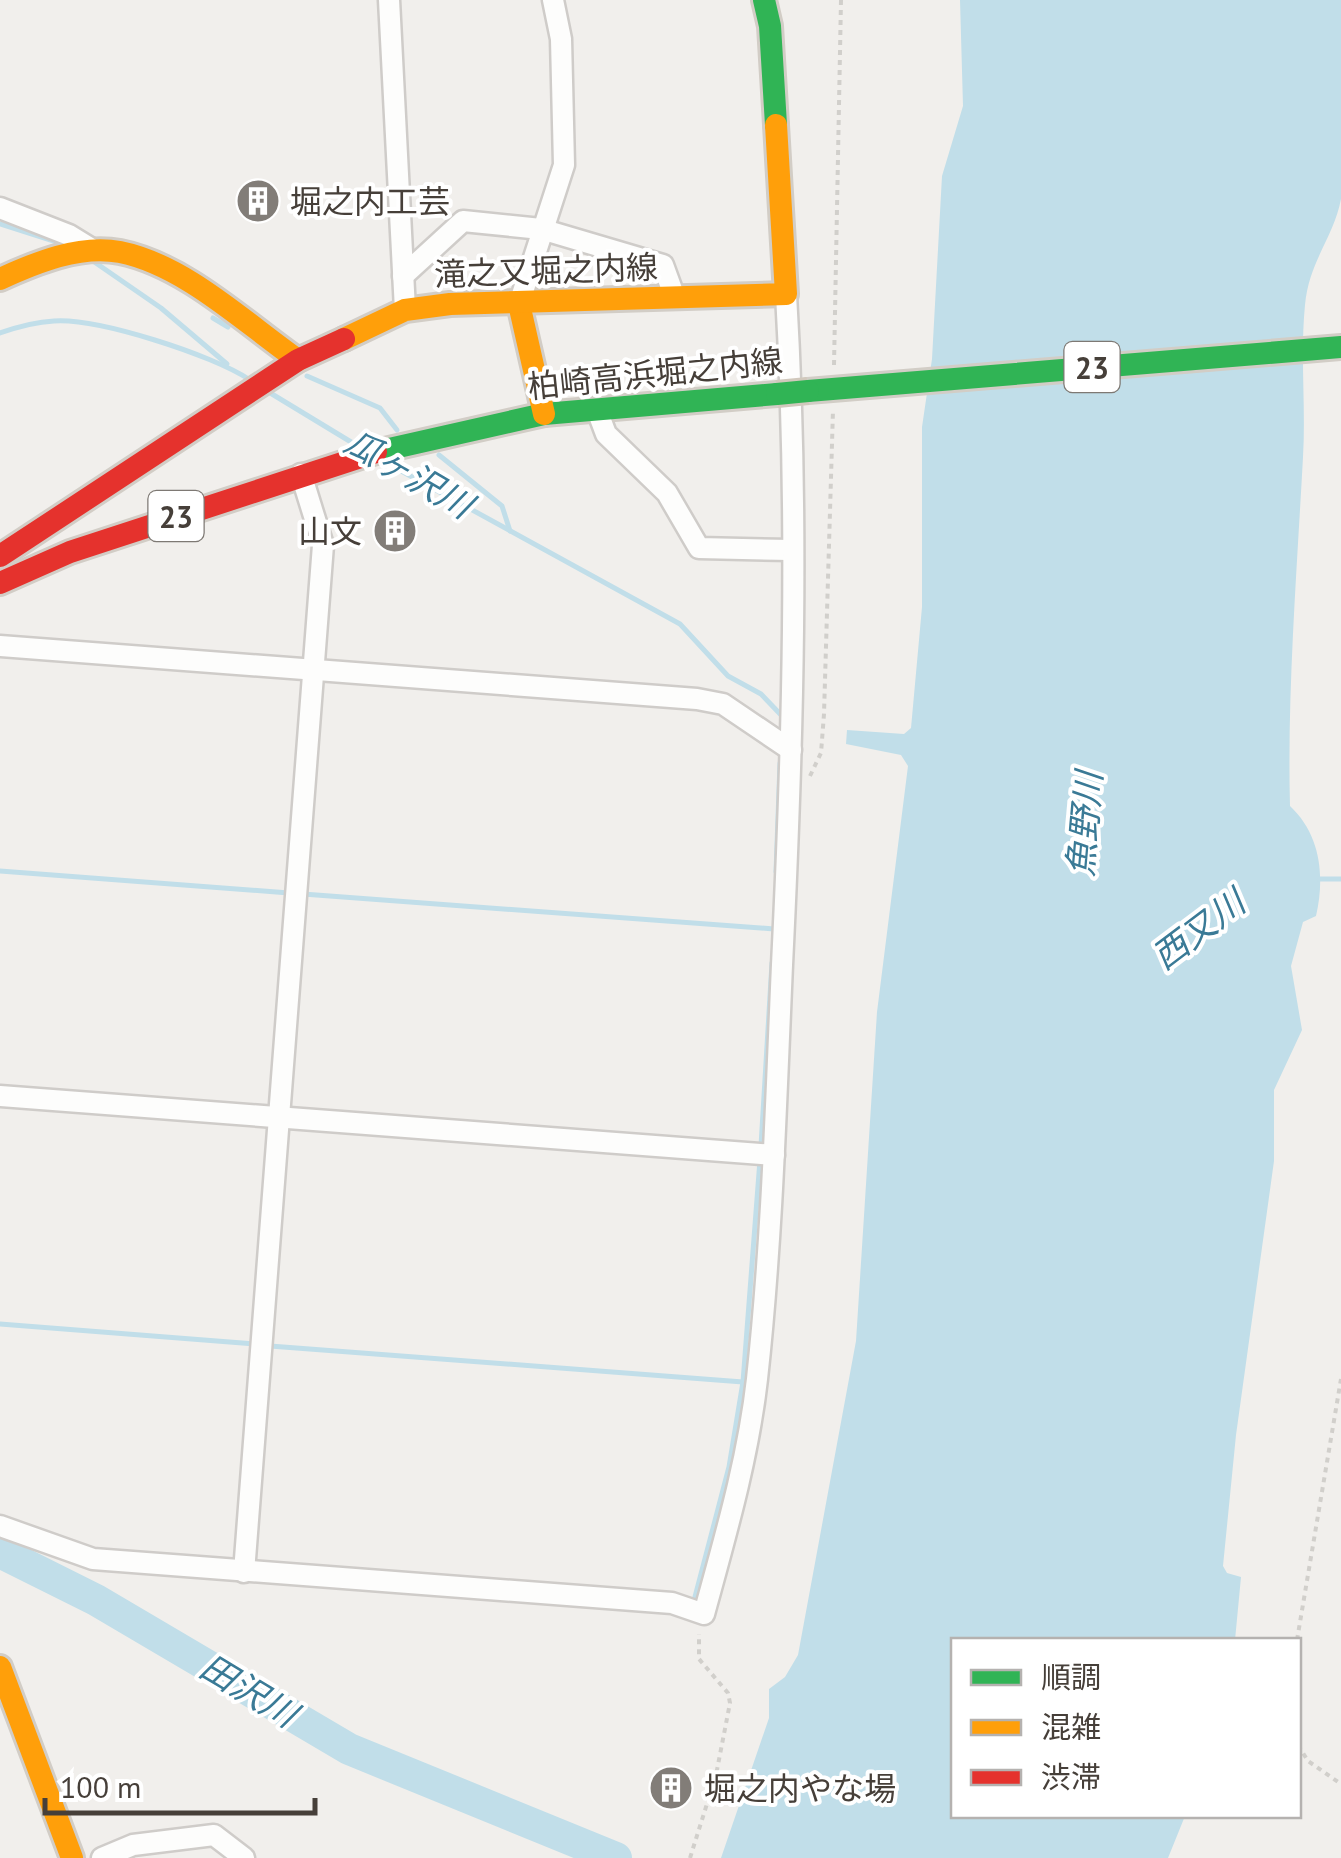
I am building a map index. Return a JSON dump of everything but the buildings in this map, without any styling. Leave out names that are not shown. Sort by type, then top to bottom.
[{"type":"main road","points":[[764,0],[770,26],[786,294]]},
{"type":"main road","points":[[0,279],[95,251],[122,252],[167,274],[298,360]]},
{"type":"main road","name":"滝之又堀之内線","points":[[0,556],[298,360],[405,310],[450,304],[786,294]]},
{"type":"main road","points":[[518,304],[544,414]]},
{"type":"main road","name":"柏崎高浜堀之内線","points":[[0,583],[70,552],[301,474],[385,448],[544,414],[1341,347]]},
{"type":"main road","points":[[0,1667],[72,1858]]},
{"type":"street","points":[[389,0],[405,310]]},
{"type":"street","points":[[518,304],[564,165],[559,3]]},
{"type":"street","points":[[0,208],[69,235],[95,251]]},
{"type":"street","points":[[403,276],[463,221],[541,229],[663,265],[675,298]]},
{"type":"street","points":[[0,1526],[93,1559],[672,1603],[704,1614],[735,1500],[756,1381],[774,1155],[791,750],[794,436],[786,294]]},
{"type":"street","points":[[597,410],[606,434],[667,494],[700,548],[790,550]]},
{"type":"street","points":[[244,1572],[323,545],[301,474]]},
{"type":"street","points":[[0,646],[697,699],[723,704],[791,750]]},
{"type":"street","points":[[0,1096],[774,1155]]},
{"type":"street","points":[[102,1858],[133,1845],[214,1836],[244,1858]]},
{"type":"path","points":[[804,780],[814,773],[821,753],[824,714],[839,387],[841,0]]},
{"type":"path","points":[[1297,1638],[1341,1379]]},
{"type":"path","points":[[690,1858],[716,1775],[730,1703],[728,1694],[698,1659],[696,1646],[704,1614]]},
{"type":"path","points":[[1301,1750],[1308,1761],[1341,1784]]},
{"type":"water","name":"魚野川","points":[[960,0],[1341,0],[1341,199],[1307,289],[1290,720],[1290,806],[1314,843],[1320,886],[1316,916],[1303,922],[1291,966],[1302,1030],[1274,1090],[1274,1161],[1236,1435],[1223,1566],[1227,1573],[1241,1577],[1235,1638],[951,1638],[951,1818],[1184,1818],[1168,1858],[721,1858],[769,1718],[769,1689],[785,1677],[798,1655],[856,1341],[877,1012],[908,766],[901,755],[846,744],[847,730],[904,734],[911,728],[922,607],[922,427],[932,359],[942,176],[963,106]]},
{"type":"waterway","points":[[0,224],[57,242]]},
{"type":"waterway","points":[[93,261],[161,308],[227,364]]},
{"type":"waterway","points":[[213,318],[228,327]]},
{"type":"waterway","name":"瓜ヶ沢川","points":[[0,333],[54,321],[98,325],[183,350],[250,380]]},
{"type":"waterway","points":[[307,376],[380,408],[397,430]]},
{"type":"waterway","name":"瓜ヶ沢川","points":[[267,391],[356,445]]},
{"type":"waterway","points":[[439,455],[502,506],[510,531]]},
{"type":"waterway","name":"瓜ヶ沢川","points":[[383,461],[680,624],[728,676],[761,694],[782,716]]},
{"type":"waterway","points":[[776,872],[780,763]]},
{"type":"waterway","points":[[0,871],[289,893]]},
{"type":"waterway","name":"西又川","points":[[1319,879],[1341,879]]},
{"type":"waterway","points":[[303,894],[774,929]]},
{"type":"waterway","points":[[761,1146],[772,963]]},
{"type":"waterway","points":[[695,1597],[729,1467],[743,1382],[760,1160]]},
{"type":"waterway","points":[[0,1324],[255,1344]]},
{"type":"waterway","points":[[270,1346],[743,1382]]},
{"type":"waterway","name":"田沢川","points":[[0,1552],[96,1600],[349,1749],[616,1858]]},
{"type":"traffic: fast","points":[[764,0],[770,26],[776,125]]},
{"type":"traffic: fast","points":[[808,391],[1341,347]]},
{"type":"traffic: fast","points":[[777,394],[808,391]]},
{"type":"traffic: fast","points":[[376,452],[544,414],[777,394]]},
{"type":"traffic: slow","points":[[344,339],[405,310],[450,304],[786,294],[776,125]]},
{"type":"traffic: slow","points":[[0,279],[74,253],[120,252],[168,269],[191,282],[298,360]]},
{"type":"traffic: slow","points":[[519,304],[544,414]]},
{"type":"traffic: slow","points":[[0,1667],[72,1858]]},
{"type":"traffic: jam","points":[[0,556],[298,360],[344,339]]},
{"type":"traffic: jam","points":[[0,583],[70,552],[376,452]]},
{"type":"place","name":"堀之内工芸","points":[[258,201]]},
{"type":"place","name":"山文","points":[[395,531]]},
{"type":"place","name":"堀之内やな場","points":[[671,1788]]}]
